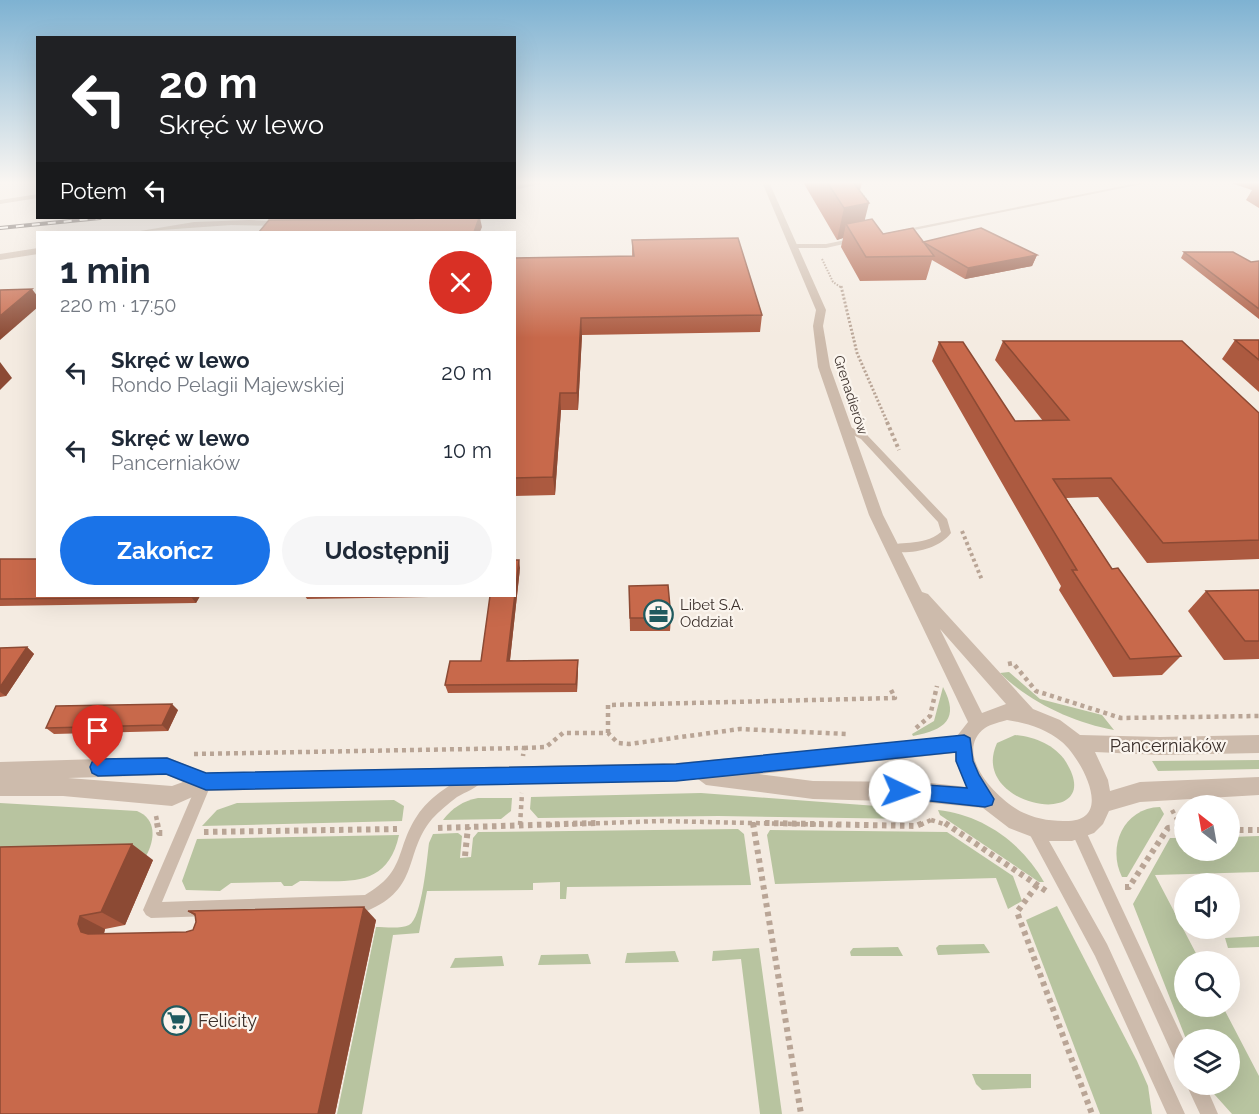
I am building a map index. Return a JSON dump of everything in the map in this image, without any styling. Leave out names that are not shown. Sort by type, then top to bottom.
[{"type":"street","name":"Grenadierów","points":[[788,234],[820,310],[818,326],[824,368],[876,515],[909,581]]},
{"type":"street","points":[[0,257],[36,250]]},
{"type":"street","points":[[909,581],[983,669],[1026,714]]},
{"type":"street","points":[[909,581],[977,722]]},
{"type":"street","points":[[1007,712],[1026,714],[1052,726],[1077,743],[1092,762],[1100,783],[1101,803],[1094,819],[1078,830],[1058,834],[1035,830],[1008,817],[985,799],[972,780],[965,761],[964,743],[969,731],[977,722],[991,715],[1007,712]]},
{"type":"street","points":[[0,787],[63,787],[172,796],[206,782],[676,772],[907,751],[964,743]]},
{"type":"street","name":"Pancerniaków","points":[[1077,743],[1135,746],[1259,744]]},
{"type":"street","points":[[0,771],[167,766],[206,782]]},
{"type":"street","points":[[676,772],[813,789],[922,792],[985,799]]},
{"type":"street","points":[[1101,803],[1140,792],[1259,786]]},
{"type":"lane","points":[[793,246],[826,246],[887,234]]},
{"type":"lane","points":[[846,428],[864,437],[943,521],[946,532],[938,541],[924,546],[892,548]]},
{"type":"lane","points":[[206,782],[151,910],[367,903],[391,889],[398,880],[418,829],[426,817],[447,797],[484,775]]},
{"type":"lane","points":[[1035,830],[1101,950],[1176,1114]]},
{"type":"lane","points":[[1078,830],[1174,1040]]},
{"type":"lane","points":[[1200,1095],[1209,1114]]},
{"type":"path","points":[[810,245],[818,251],[833,282],[841,285]]},
{"type":"path","points":[[841,285],[846,282]]},
{"type":"path","points":[[841,285],[857,353],[901,454]]},
{"type":"path","points":[[959,525],[982,580]]},
{"type":"path","points":[[983,669],[1013,663],[1036,692],[1121,718],[1259,716]]},
{"type":"path","points":[[907,751],[902,735],[922,725],[932,714],[938,679],[954,675]]},
{"type":"path","points":[[853,734],[790,730],[706,732],[632,745],[618,743],[608,733],[608,705],[895,698],[891,690]]},
{"type":"path","points":[[1121,718],[1135,746]]},
{"type":"path","points":[[189,754],[546,747],[563,733],[608,733]]},
{"type":"path","points":[[520,825],[524,748]]},
{"type":"path","points":[[1161,790],[1174,812]]},
{"type":"path","points":[[922,792],[931,820]]},
{"type":"path","points":[[206,832],[418,829],[661,821],[916,826],[931,820],[945,823],[1047,892],[1067,890]]},
{"type":"path","points":[[753,822],[801,1114]]},
{"type":"path","points":[[465,856],[468,827]]},
{"type":"path","points":[[1103,888],[1129,887],[1168,828],[1174,828]]},
{"type":"path","points":[[1240,830],[1259,830]]},
{"type":"path","points":[[1037,885],[1017,912],[1092,1114]]},
{"type":"green space","points":[[1009,672],[1040,699],[1102,715],[1114,730],[1068,717],[1038,702],[1000,673]]},
{"type":"green space","points":[[943,687],[950,707],[946,721],[934,730],[913,736],[912,734],[934,721]]},
{"type":"green space","points":[[1015,735],[1044,743],[1061,756],[1066,762],[1074,784],[1069,798],[1055,804],[1036,803],[1017,796],[1001,783],[993,765],[997,743]]},
{"type":"green space","points":[[1259,760],[1259,769],[1158,771],[1152,761]]},
{"type":"green space","points":[[701,793],[917,809],[919,815],[914,819],[718,816],[538,818],[530,809],[531,797]]},
{"type":"green space","points":[[478,798],[512,798],[511,811],[501,819],[443,820],[458,806]]},
{"type":"green space","points":[[394,800],[404,806],[402,821],[202,826],[217,810],[237,803]]},
{"type":"green space","points":[[0,803],[137,811],[148,819],[151,825],[151,843],[146,856],[0,858]]},
{"type":"green space","points":[[1160,807],[1164,814],[1127,877],[1122,877],[1116,854],[1122,831],[1136,814]]},
{"type":"green space","points":[[938,810],[970,818],[1000,833],[1024,855],[1044,882],[1039,882],[940,815]]},
{"type":"green space","points":[[738,829],[744,834],[751,885],[567,887],[566,899],[560,899],[560,882],[533,883],[533,890],[427,891],[419,933],[393,935],[362,1114],[337,1114],[376,927],[402,927],[414,920],[421,900],[429,843],[433,834],[458,833],[462,836],[460,858],[471,857],[473,838],[478,832]]},
{"type":"green space","points":[[770,830],[947,832],[1013,876],[1022,901],[1008,909],[996,878],[775,884],[767,835]]},
{"type":"green space","points":[[399,835],[393,853],[385,866],[362,879],[300,881],[292,886],[284,886],[281,882],[231,883],[220,891],[186,890],[182,881],[197,839]]},
{"type":"green space","points":[[1259,836],[1259,872],[1155,875],[1174,911],[1174,939],[1188,939],[1195,951],[1174,951],[1174,1008],[1133,904],[1170,838],[1174,838],[1174,861],[1240,861],[1240,837]]},
{"type":"green space","points":[[1057,906],[1137,1061],[1148,1086],[1152,1114],[1100,1114],[1026,920]]},
{"type":"green space","points":[[1259,936],[1259,947],[1228,948],[1225,939],[1240,939],[1240,937]]},
{"type":"green space","points":[[984,944],[990,953],[938,955],[936,948],[939,945]]},
{"type":"green space","points":[[898,947],[903,956],[851,956],[850,952],[853,948]]},
{"type":"green space","points":[[759,948],[782,1114],[760,1114],[741,959],[712,961],[713,951]]},
{"type":"green space","points":[[675,951],[679,962],[625,963],[627,953]]},
{"type":"green space","points":[[588,954],[591,964],[538,965],[541,955]]},
{"type":"green space","points":[[502,956],[504,966],[450,968],[455,958]]},
{"type":"green space","points":[[1177,1017],[1228,1017],[1234,1029],[1182,1029]]},
{"type":"green space","points":[[1240,1040],[1259,1076],[1259,1114],[1232,1114],[1215,1095],[1240,1095]]},
{"type":"green space","points":[[972,1074],[1031,1074],[1031,1088],[982,1090],[976,1084]]},
{"type":"building","points":[[852,234],[917,234],[934,256],[866,257]]},
{"type":"building","points":[[956,234],[993,234],[1037,255],[968,268],[923,242]]},
{"type":"building","points":[[738,238],[762,315],[581,318],[577,393],[560,393],[553,477],[516,478],[516,258],[634,256],[632,240]]},
{"type":"building","points":[[1184,252],[1233,252],[1251,262],[1259,261],[1259,309]]},
{"type":"building","points":[[32,289],[0,316],[0,290]]},
{"type":"building","points":[[1235,340],[1259,340],[1259,360]]},
{"type":"building","points":[[1003,341],[1182,341],[1259,413],[1259,540],[1163,543],[1111,478],[1053,479],[1112,569],[1118,568],[1181,656],[1130,659],[1072,570],[1077,570],[939,342],[963,342],[1015,421],[1069,420]]},
{"type":"building","points":[[0,559],[36,559],[36,597],[191,597],[0,599]]},
{"type":"building","points":[[516,560],[519,560],[516,585]]},
{"type":"building","points":[[668,585],[671,618],[630,618],[629,586]]},
{"type":"building","points":[[1259,590],[1259,641],[1245,641],[1206,591]]},
{"type":"building","points":[[490,597],[515,597],[507,661],[578,660],[576,684],[445,685],[450,661],[481,661]]},
{"type":"building","points":[[27,647],[0,687],[0,648]]},
{"type":"building","points":[[172,704],[162,725],[46,728],[56,706]]},
{"type":"building","name":"Felicity","points":[[132,844],[101,912],[80,916],[78,924],[81,932],[88,934],[186,932],[193,930],[196,922],[195,914],[188,911],[364,907],[318,1114],[0,1114],[0,847]]},
{"type":"place","name":"Libet S.A. Oddział","points":[[659,614]]},
{"type":"place","name":"Felicity","points":[[177,1020]]},
{"type":"route","points":[[98,767],[167,766],[206,782],[676,772],[940,748],[964,743],[965,761],[972,780],[985,799],[900,791]]}]
